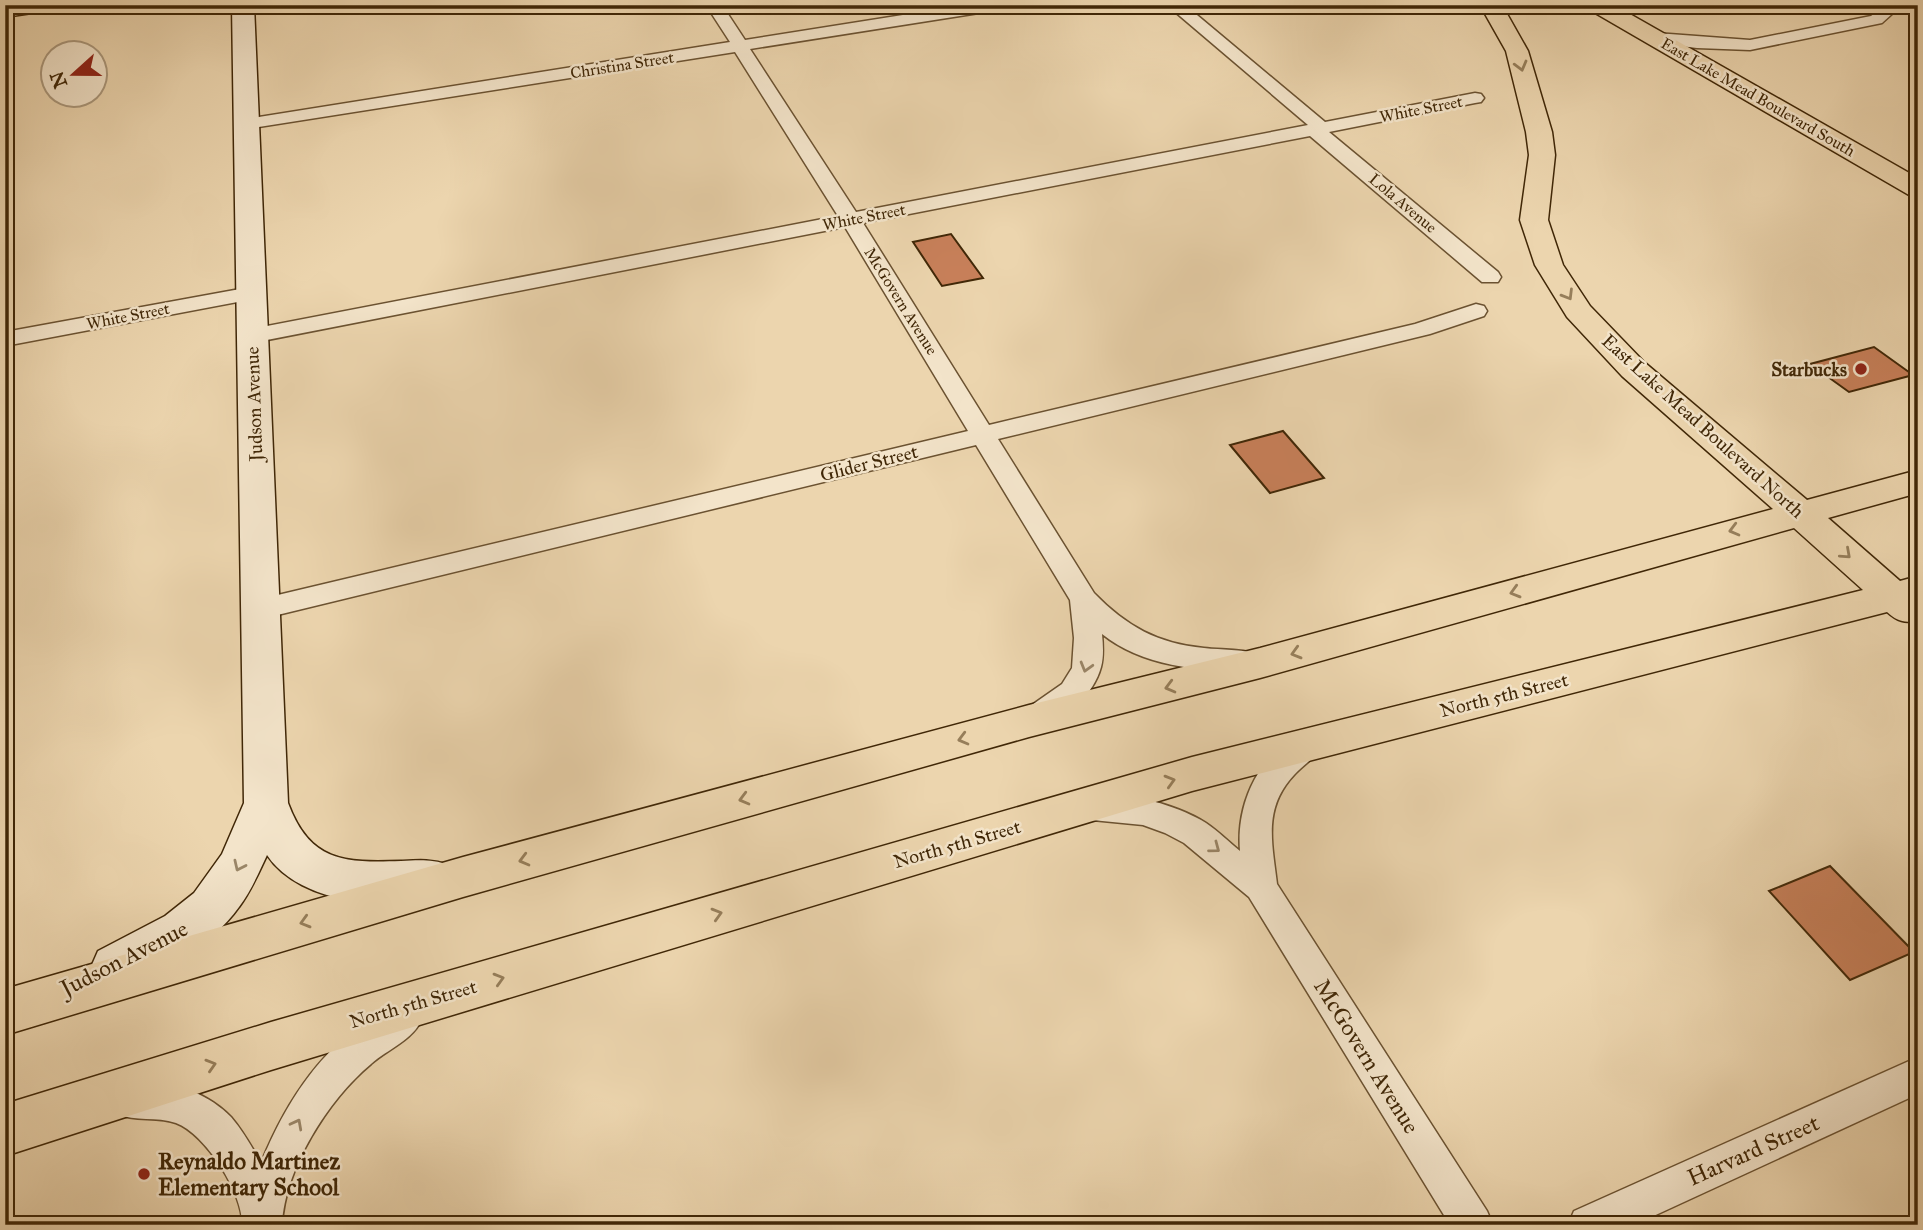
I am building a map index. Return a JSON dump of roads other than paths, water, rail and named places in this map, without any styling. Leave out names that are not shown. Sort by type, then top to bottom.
[{"type":"main road","name":"East Lake Mead Boulevard North","points":[[1491,5],[1517,51],[1539,132],[1542,155],[1534,220],[1549,265],[1578,311],[1633,369],[1909,601]]},
{"type":"main road","name":"East Lake Mead Boulevard South","points":[[1598,5],[1912,183]]},
{"type":"main road","points":[[22,1007],[463,877],[1029,720],[1260,663],[1918,481]]},
{"type":"main road","name":"North 5th Street","points":[[5,1130],[443,995],[1083,807],[1309,744],[1909,601]]},
{"type":"street","points":[[5,10],[44,5]]},
{"type":"street","name":"Judson Avenue","points":[[243,5],[266,803],[271,823],[287,852],[305,867],[323,875],[355,881],[463,877]]},
{"type":"street","name":"McGovern Avenue","points":[[714,5],[851,220],[1084,600],[1114,630],[1147,648],[1186,658],[1260,663]]},
{"type":"street","name":"Christina Street","points":[[246,124],[998,5]]},
{"type":"street","name":"Lola Avenue","points":[[1175,5],[1490,277]]},
{"type":"street","points":[[1656,38],[1707,44],[1750,45],[1876,20],[1880,10]]},
{"type":"street","points":[[1726,78],[1729,62],[1750,45]]},
{"type":"street","name":"White Street","points":[[252,336],[1475,99]]},
{"type":"street","name":"White Street","points":[[5,339],[251,293]]},
{"type":"street","name":"Glider Street","points":[[261,610],[1439,325],[1476,311]]},
{"type":"street","name":"McGovern Avenue","points":[[1029,720],[1070,696],[1087,671],[1089,655],[1084,600]]},
{"type":"street","name":"McGovern Avenue","points":[[1261,887],[1254,829],[1258,801],[1273,776],[1309,744]]},
{"type":"street","name":"Judson Avenue","points":[[22,1007],[160,944],[203,915],[233,879],[266,803]]},
{"type":"street","name":"McGovern Avenue","points":[[1083,807],[1143,812],[1176,823],[1195,832],[1261,887],[1473,1225]]},
{"type":"street","points":[[262,1217],[292,1132],[326,1080],[377,1035],[443,995]]},
{"type":"street","name":"Harvard Street","points":[[1588,1225],[1918,1075]]},
{"type":"street","points":[[104,1099],[175,1104],[205,1121],[221,1133],[234,1153],[262,1217]]},
{"type":"place","name":"Starbucks","points":[[1861,369]]},
{"type":"place","name":"Reynaldo Martinez Elementary School","points":[[144,1174]]}]
